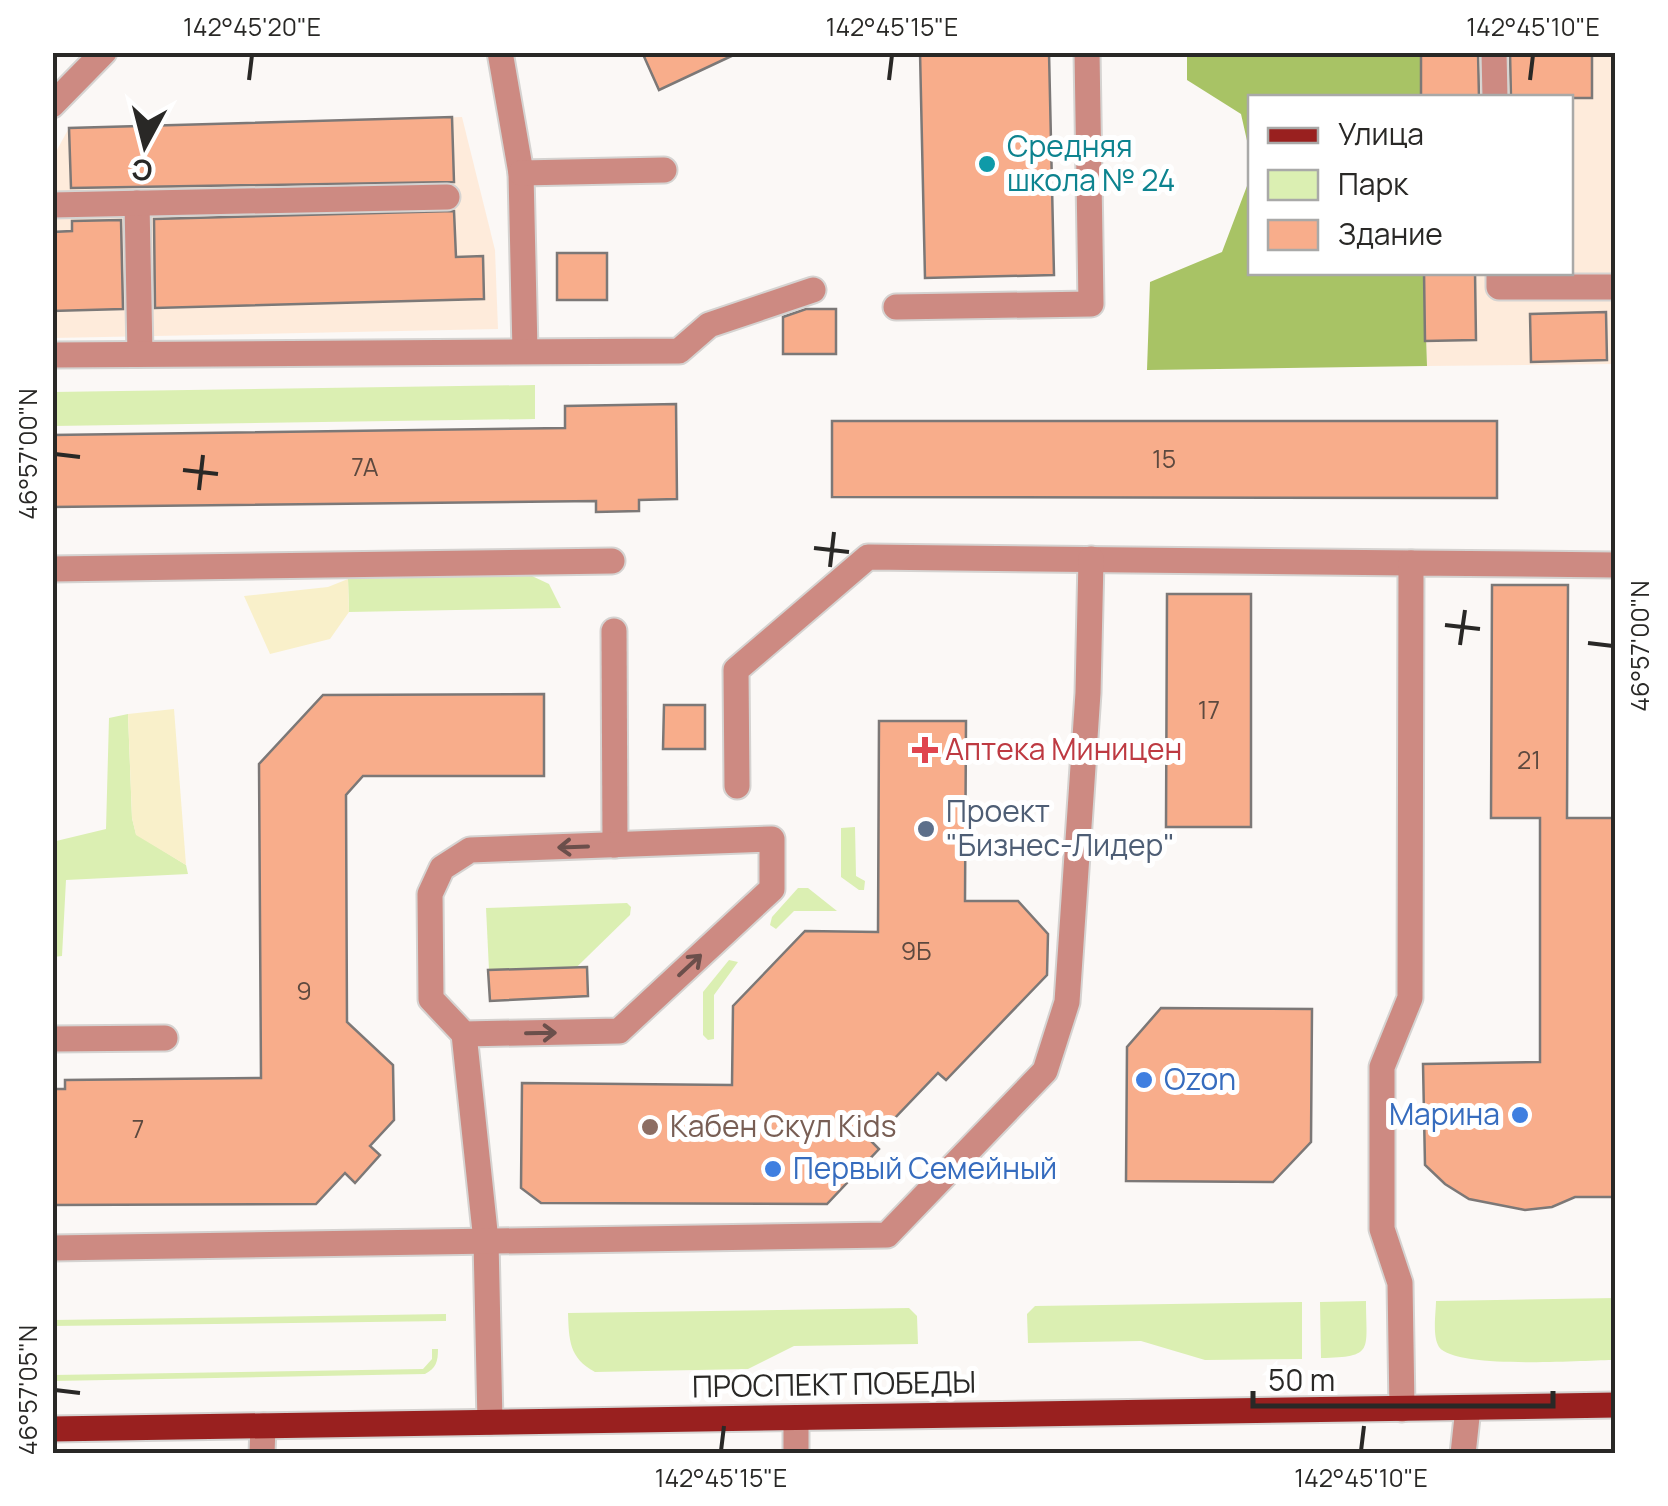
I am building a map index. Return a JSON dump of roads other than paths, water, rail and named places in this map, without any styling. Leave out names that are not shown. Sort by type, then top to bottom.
[{"type":"main road","name":"ПРОСПЕКТ ПОБЕДЫ","points":[[52,1429],[1616,1406]]},
{"type":"lane","points":[[52,105],[104,52]]},
{"type":"lane","points":[[500,52],[521,173],[526,350]]},
{"type":"lane","points":[[896,306],[1091,304],[1086,52]]},
{"type":"lane","points":[[1494,52],[1495,95]]},
{"type":"lane","points":[[521,173],[664,170]]},
{"type":"lane","points":[[52,205],[446,197]]},
{"type":"lane","points":[[137,203],[140,354]]},
{"type":"lane","points":[[1499,275],[1499,287],[1616,288]]},
{"type":"lane","points":[[52,354],[679,350],[709,325],[813,290]]},
{"type":"lane","points":[[736,786],[736,670],[868,557],[1616,565]]},
{"type":"lane","points":[[52,1248],[886,1235],[1044,1071],[1068,1002],[1088,693],[1091,560]]},
{"type":"lane","points":[[52,569],[612,561]]},
{"type":"lane","points":[[1402,1409],[1400,1284],[1382,1229],[1382,1067],[1410,998],[1411,563]]},
{"type":"lane","points":[[614,631],[615,845]]},
{"type":"lane","points":[[464,1034],[619,1031],[772,888],[772,839],[470,850],[442,868],[430,894],[431,1000],[464,1034],[486,1241],[490,1422]]},
{"type":"lane","points":[[52,1039],[165,1038]]},
{"type":"lane","points":[[1462,1454],[1468,1408]]},
{"type":"lane","points":[[796,1418],[796,1454]]},
{"type":"lane","points":[[262,1454],[263,1426]]},
{"type":"place","name":"Средняя школа № 24","points":[[987,164]]},
{"type":"place","name":"Аптека Миницен","points":[[925,750]]},
{"type":"place","name":"Проект \"Бизнес-Лидер\"","points":[[926,829]]},
{"type":"place","name":"Ozon","points":[[1144,1080]]},
{"type":"place","name":"Марина","points":[[1520,1115]]},
{"type":"place","name":"Кабен Скул Kids","points":[[650,1127]]},
{"type":"place","name":"Первый Семейный","points":[[773,1169]]}]
